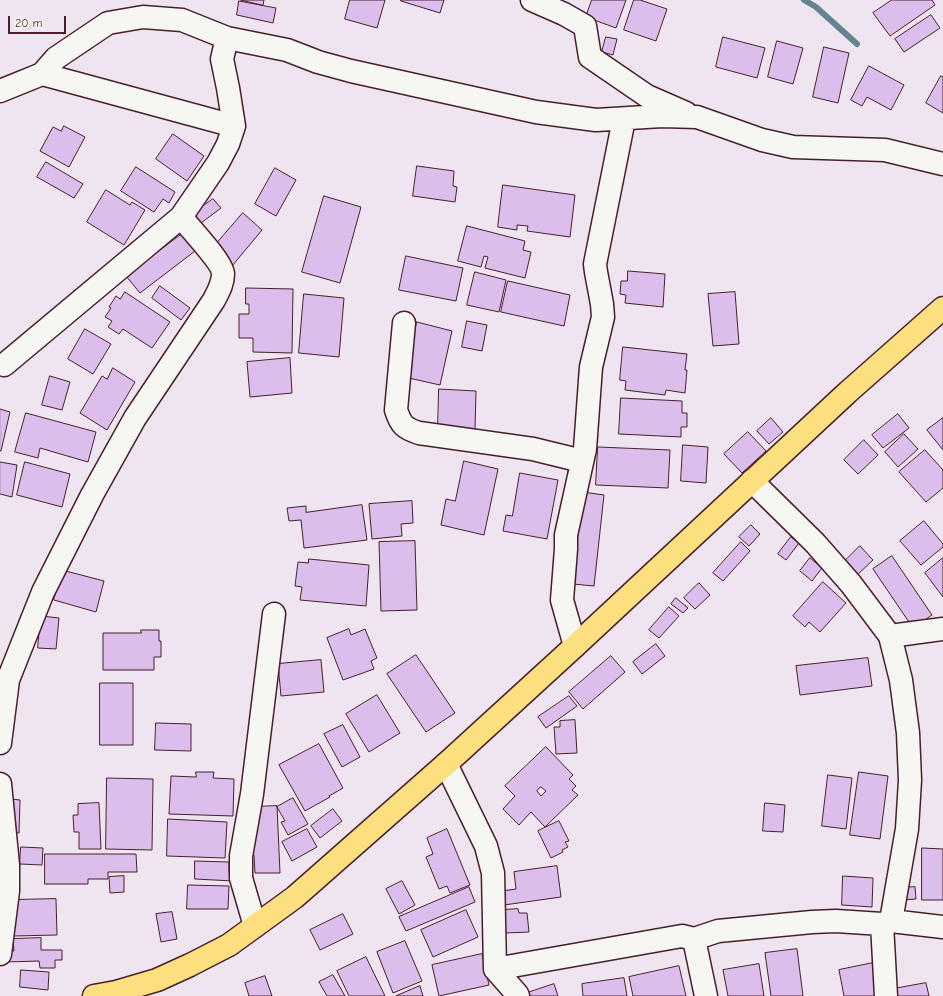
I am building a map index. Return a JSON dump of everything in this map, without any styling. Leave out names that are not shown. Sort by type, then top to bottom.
[{"type":"main road","points":[[94,996],[116,992],[157,980],[190,965],[229,945],[295,897],[446,764],[848,392],[943,308]]},
{"type":"street","points":[[532,0],[564,14],[585,26],[590,57],[647,96],[697,117],[762,140],[792,147],[885,150],[943,164]]},
{"type":"street","points":[[0,91],[42,74],[56,58],[108,22],[143,17],[182,20],[227,38],[287,50],[318,62],[351,71],[536,112],[596,120],[662,116],[697,117]]},
{"type":"street","points":[[4,365],[181,217],[218,163],[228,144],[234,126],[222,59],[227,38]]},
{"type":"street","points":[[42,74],[234,126]]},
{"type":"street","points":[[574,646],[562,600],[566,535],[585,449],[591,367],[603,317],[596,264],[624,119]]},
{"type":"street","points":[[0,743],[4,674],[43,592],[92,495],[135,418],[221,288],[223,273],[217,260],[181,217]]},
{"type":"street","points":[[404,323],[396,410],[400,420],[407,429],[419,433],[533,449],[582,461]]},
{"type":"street","points":[[752,481],[820,549],[851,584],[890,636],[901,680],[908,733],[910,780],[907,829],[887,922],[886,996]]},
{"type":"street","points":[[255,926],[241,878],[241,856],[252,794],[274,614]]},
{"type":"street","points":[[890,636],[943,629]]},
{"type":"street","points":[[446,764],[486,846],[494,873],[495,969],[518,996]]},
{"type":"street","points":[[0,784],[8,866],[8,891],[0,954]]},
{"type":"street","points":[[495,969],[682,936],[694,939],[718,931],[812,922],[887,922],[943,927]]},
{"type":"street","points":[[694,939],[706,996]]},
{"type":"building","points":[[241,0],[264,0],[263,5]]},
{"type":"building","points":[[350,0],[385,0],[377,28],[345,19]]},
{"type":"building","points":[[401,0],[444,0],[440,13]]},
{"type":"building","points":[[592,0],[626,0],[616,28],[586,17]]},
{"type":"building","points":[[634,0],[640,0],[667,9],[656,41],[624,30]]},
{"type":"building","points":[[892,0],[932,0],[935,5],[890,36],[873,13]]},
{"type":"building","points":[[239,1],[276,8],[273,23],[237,15]]},
{"type":"building","points":[[931,15],[940,28],[904,52],[895,39]]},
{"type":"building","points":[[606,37],[617,39],[613,55],[602,52]]},
{"type":"building","points":[[723,37],[765,48],[757,78],[716,67]]},
{"type":"building","points":[[777,41],[803,48],[793,84],[768,77]]},
{"type":"building","points":[[824,47],[849,53],[838,103],[813,97]]},
{"type":"building","points":[[869,66],[904,85],[891,110],[867,97],[862,106],[851,100]]},
{"type":"building","points":[[941,76],[943,77],[943,113],[926,103]]},
{"type":"building","points":[[64,126],[85,137],[69,167],[40,151],[53,127],[61,131]]},
{"type":"building","points":[[173,134],[204,156],[187,181],[156,159]]},
{"type":"building","points":[[46,162],[83,184],[74,198],[37,177]]},
{"type":"building","points":[[417,166],[454,171],[453,186],[457,187],[455,202],[413,196]]},
{"type":"building","points":[[136,167],[175,192],[169,203],[163,199],[154,212],[121,191]]},
{"type":"building","points":[[275,168],[296,180],[276,216],[255,204]]},
{"type":"building","points":[[503,185],[575,195],[570,237],[527,231],[528,226],[517,225],[517,230],[498,227]]},
{"type":"building","points":[[106,190],[130,205],[132,202],[145,210],[124,245],[87,222]]},
{"type":"building","points":[[324,196],[361,207],[340,283],[302,272]]},
{"type":"building","points":[[213,199],[221,208],[201,223],[194,213]]},
{"type":"building","points":[[243,213],[262,230],[232,266],[212,249]]},
{"type":"building","points":[[467,226],[525,241],[523,250],[531,252],[525,278],[485,268],[488,257],[484,256],[481,267],[458,261]]},
{"type":"building","points":[[186,231],[199,248],[140,293],[126,276]]},
{"type":"building","points":[[406,256],[463,268],[456,301],[399,290]]},
{"type":"building","points":[[628,271],[665,274],[663,307],[625,303],[626,295],[620,294],[621,281],[627,281]]},
{"type":"building","points":[[475,272],[506,280],[499,312],[467,305]]},
{"type":"building","points":[[508,281],[570,295],[564,326],[501,312]]},
{"type":"building","points":[[160,286],[190,308],[181,320],[152,298]]},
{"type":"building","points":[[246,288],[293,289],[292,353],[253,352],[253,338],[239,338],[239,314],[249,314],[249,304],[246,304]]},
{"type":"building","points":[[125,292],[170,322],[152,348],[123,329],[119,334],[108,327],[112,321],[105,317],[111,308],[109,307],[116,296],[120,299]]},
{"type":"building","points":[[735,292],[739,344],[713,346],[708,294]]},
{"type":"building","points":[[304,294],[344,298],[339,357],[299,353]]},
{"type":"building","points":[[467,321],[487,325],[482,351],[462,347]]},
{"type":"building","points":[[417,322],[452,331],[440,385],[404,377]]},
{"type":"building","points":[[85,329],[111,344],[93,374],[68,359]]},
{"type":"building","points":[[623,347],[687,354],[685,393],[666,390],[665,395],[625,390],[626,381],[620,380]]},
{"type":"building","points":[[290,358],[292,393],[250,397],[247,362]]},
{"type":"building","points":[[113,368],[135,382],[107,430],[80,413],[102,376],[107,379]]},
{"type":"building","points":[[50,376],[70,382],[62,410],[42,405]]},
{"type":"building","points":[[439,389],[476,391],[475,429],[438,428]]},
{"type":"building","points":[[621,398],[682,401],[682,413],[687,413],[687,427],[681,427],[681,437],[619,434]]},
{"type":"building","points":[[0,409],[10,412],[1,451],[0,451]]},
{"type":"building","points":[[26,413],[96,432],[88,462],[40,448],[38,458],[15,452]]},
{"type":"building","points":[[898,414],[909,428],[883,448],[872,435]]},
{"type":"building","points":[[771,418],[783,432],[769,444],[757,431]]},
{"type":"building","points":[[943,418],[943,450],[927,430]]},
{"type":"building","points":[[748,432],[766,451],[742,473],[724,454]]},
{"type":"building","points":[[904,434],[918,449],[898,467],[885,452]]},
{"type":"building","points":[[864,440],[878,455],[858,474],[844,460]]},
{"type":"building","points":[[683,445],[708,447],[706,483],[681,481]]},
{"type":"building","points":[[598,447],[670,450],[668,488],[596,485]]},
{"type":"building","points":[[925,450],[943,470],[943,488],[926,502],[899,472]]},
{"type":"building","points":[[464,461],[498,469],[484,535],[441,525],[446,499],[455,501]]},
{"type":"building","points":[[0,462],[17,465],[12,497],[0,494]]},
{"type":"building","points":[[25,462],[70,474],[62,507],[17,495]]},
{"type":"building","points":[[520,473],[558,480],[547,539],[503,531],[506,515],[512,516]]},
{"type":"building","points":[[583,492],[604,495],[594,586],[573,584]]},
{"type":"building","points":[[412,501],[413,523],[401,524],[402,536],[372,539],[369,504]]},
{"type":"building","points":[[362,505],[367,540],[304,548],[301,520],[289,521],[287,508],[306,506],[306,512]]},
{"type":"building","points":[[924,521],[943,544],[943,547],[921,565],[900,541]]},
{"type":"building","points":[[751,525],[760,534],[749,546],[739,537]]},
{"type":"building","points":[[791,537],[799,543],[786,560],[778,554]]},
{"type":"building","points":[[415,541],[417,610],[381,611],[379,542]]},
{"type":"building","points":[[741,542],[750,551],[723,581],[713,573]]},
{"type":"building","points":[[860,546],[873,560],[854,578],[841,565]]},
{"type":"building","points":[[892,556],[932,615],[913,628],[873,569]]},
{"type":"building","points":[[810,558],[822,568],[812,581],[800,571]]},
{"type":"building","points":[[943,558],[943,597],[925,573]]},
{"type":"building","points":[[309,559],[369,565],[366,606],[300,600],[302,587],[295,586],[298,562],[308,563]]},
{"type":"building","points":[[62,570],[104,581],[96,612],[54,600]]},
{"type":"building","points":[[823,582],[846,603],[820,632],[809,622],[805,627],[793,616]]},
{"type":"building","points":[[699,583],[710,595],[695,609],[684,598]]},
{"type":"building","points":[[676,598],[688,608],[683,613],[671,604]]},
{"type":"building","points":[[669,607],[679,616],[659,638],[649,630]]},
{"type":"building","points":[[41,616],[59,618],[56,649],[38,648]]},
{"type":"building","points":[[349,629],[351,635],[365,629],[377,658],[371,661],[374,669],[343,680],[327,638]]},
{"type":"building","points":[[141,630],[159,630],[161,657],[154,657],[154,670],[103,670],[103,633],[141,633]]},
{"type":"building","points":[[656,644],[665,656],[642,674],[633,662]]},
{"type":"building","points":[[416,655],[455,713],[426,732],[387,674]]},
{"type":"building","points":[[611,656],[625,672],[583,709],[569,692]]},
{"type":"building","points":[[868,658],[872,686],[800,695],[796,666]]},
{"type":"building","points":[[321,660],[324,692],[281,696],[278,664]]},
{"type":"building","points":[[100,683],[133,683],[133,745],[100,745]]},
{"type":"building","points":[[377,695],[400,733],[369,752],[346,714]]},
{"type":"building","points":[[569,696],[577,706],[546,728],[538,717]]},
{"type":"building","points":[[575,720],[577,753],[556,754],[554,727],[560,727],[560,721]]},
{"type":"building","points":[[156,723],[191,724],[191,751],[155,750]]},
{"type":"building","points":[[343,725],[360,757],[342,767],[324,734]]},
{"type":"building","points":[[319,744],[343,788],[305,811],[279,765]]},
{"type":"building","points":[[546,747],[573,775],[569,779],[576,786],[572,790],[578,795],[545,827],[531,812],[519,825],[503,809],[515,796],[505,786]],"holes":[[[541,787],[546,791],[541,796],[537,791]]]},
{"type":"building","points":[[196,772],[214,772],[213,778],[234,779],[233,816],[169,814],[171,776],[196,777]]},
{"type":"building","points":[[859,772],[888,776],[880,839],[850,835]]},
{"type":"building","points":[[828,775],[852,778],[846,829],[822,826]]},
{"type":"building","points":[[107,778],[153,779],[152,850],[106,849]]},
{"type":"building","points":[[293,798],[308,824],[288,835],[281,822],[285,821],[277,807]]},
{"type":"building","points":[[11,799],[20,800],[19,833],[9,832]]},
{"type":"building","points":[[99,803],[101,849],[79,849],[79,832],[74,832],[73,815],[78,815],[78,804]]},
{"type":"building","points":[[765,803],[785,805],[783,832],[763,831]]},
{"type":"building","points":[[277,806],[280,873],[255,873],[254,855],[250,855],[252,807]]},
{"type":"building","points":[[333,809],[342,821],[320,838],[311,826]]},
{"type":"building","points":[[168,819],[227,822],[225,858],[167,856]]},
{"type":"building","points":[[559,821],[569,841],[565,842],[568,847],[562,850],[563,852],[551,858],[538,831]]},
{"type":"building","points":[[307,829],[317,847],[292,861],[282,842]]},
{"type":"building","points":[[447,829],[470,885],[450,893],[447,886],[439,889],[426,857],[433,854],[427,838]]},
{"type":"building","points":[[21,847],[43,848],[42,865],[20,864]]},
{"type":"building","points":[[922,848],[943,849],[943,900],[922,900]]},
{"type":"building","points":[[45,854],[136,854],[137,872],[108,872],[108,879],[88,879],[88,884],[45,884]]},
{"type":"building","points":[[195,861],[229,862],[229,873],[234,873],[233,881],[195,879]]},
{"type":"building","points":[[557,866],[561,897],[504,905],[502,891],[516,889],[514,872]]},
{"type":"building","points":[[124,876],[124,892],[110,893],[109,877]]},
{"type":"building","points":[[843,876],[873,878],[872,907],[842,905]]},
{"type":"building","points":[[402,881],[415,905],[399,914],[386,889]]},
{"type":"building","points":[[188,885],[229,886],[228,909],[187,909]]},
{"type":"building","points":[[469,887],[475,902],[406,931],[399,917]]},
{"type":"building","points":[[915,887],[916,899],[901,900],[901,888]]},
{"type":"building","points":[[56,899],[57,935],[13,936],[12,900]]},
{"type":"building","points":[[518,909],[519,913],[527,913],[529,932],[505,933],[503,910]]},
{"type":"building","points":[[466,910],[478,937],[433,957],[421,930]]},
{"type":"building","points":[[172,912],[177,939],[161,942],[156,914]]},
{"type":"building","points":[[343,914],[353,934],[320,950],[310,930]]},
{"type":"building","points":[[41,938],[41,950],[62,950],[62,960],[55,960],[55,968],[40,968],[39,961],[6,962],[6,951],[14,951],[13,939]]},
{"type":"building","points":[[405,941],[422,981],[393,993],[377,952]]},
{"type":"building","points":[[797,949],[803,996],[771,996],[765,953]]},
{"type":"building","points":[[482,954],[489,985],[439,996],[432,965]]},
{"type":"building","points":[[366,957],[385,996],[349,996],[337,971]]},
{"type":"building","points":[[873,963],[879,996],[844,996],[839,970]]},
{"type":"building","points":[[759,964],[764,996],[728,996],[723,970]]},
{"type":"building","points":[[679,966],[686,996],[633,996],[629,977]]},
{"type":"building","points":[[21,970],[49,972],[48,990],[20,987]]},
{"type":"building","points":[[333,975],[345,996],[327,996],[319,982]]},
{"type":"building","points":[[265,976],[272,996],[249,996],[245,983]]},
{"type":"building","points":[[624,978],[627,996],[583,996],[582,984]]},
{"type":"building","points":[[926,983],[929,996],[889,996],[888,990]]},
{"type":"building","points":[[554,984],[558,996],[528,996],[527,993]]},
{"type":"building","points":[[420,986],[423,996],[396,996]]},
{"type":"waterway","points":[[804,0],[816,7],[857,44]]}]
